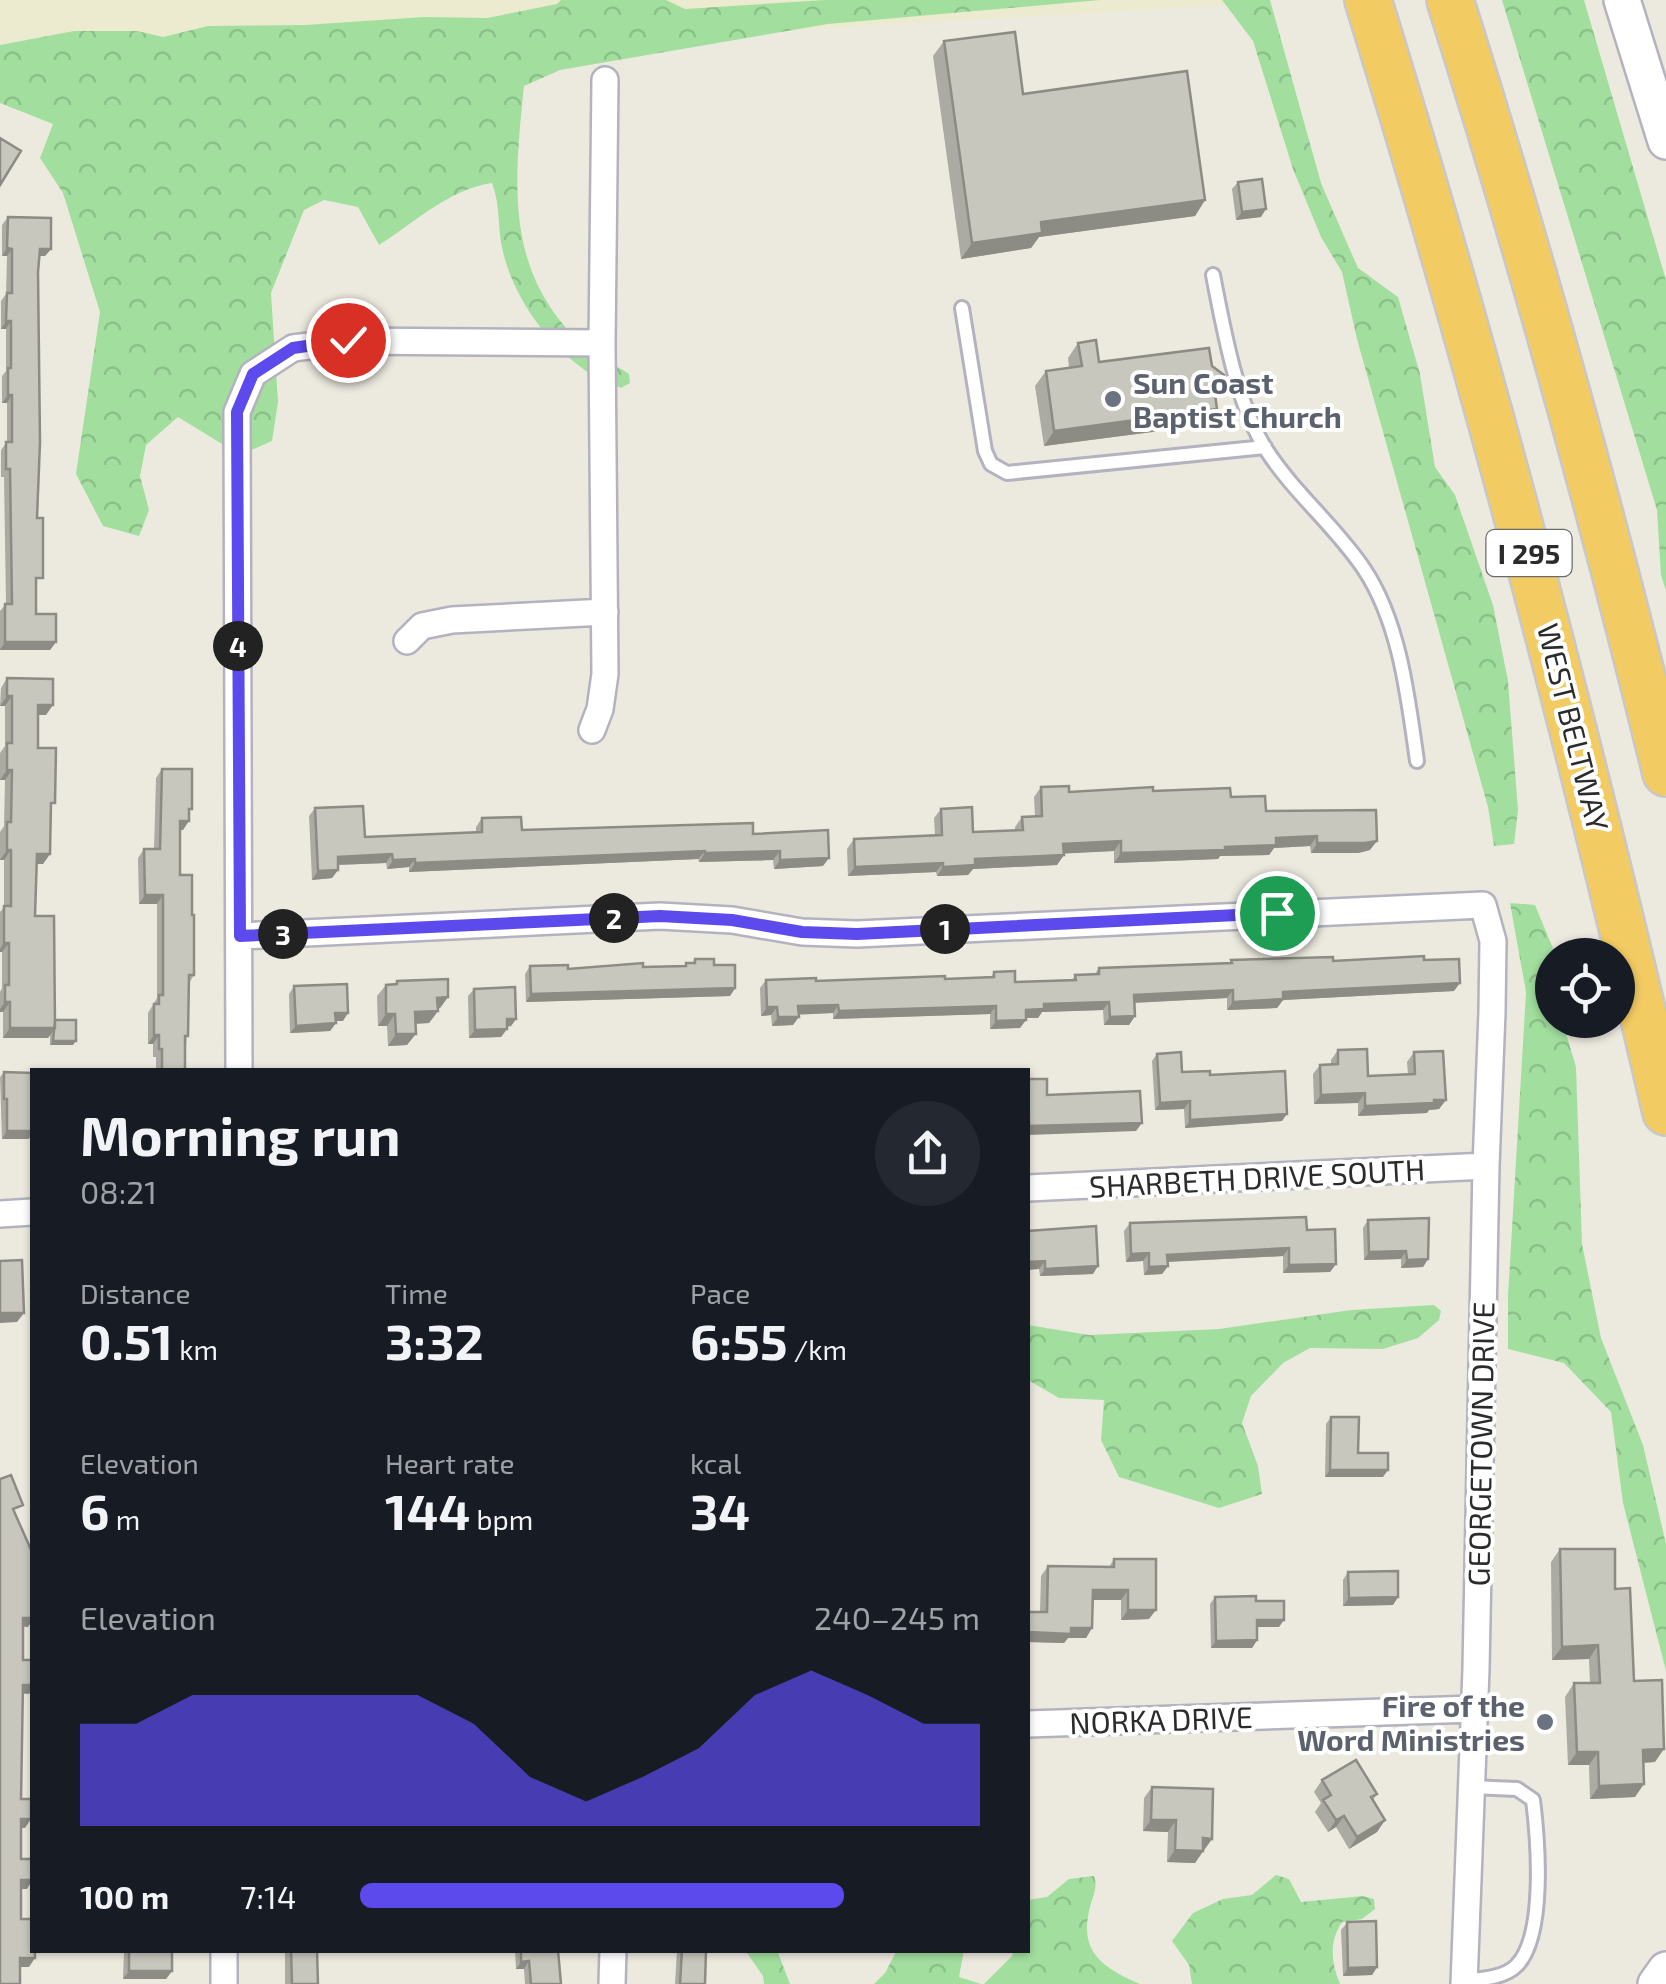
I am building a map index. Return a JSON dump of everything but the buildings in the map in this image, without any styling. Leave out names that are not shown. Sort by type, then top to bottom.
[{"type":"highway","name":"WEST BELTWAY","points":[[1368,0],[1456,289],[1539,589],[1666,1112]]},
{"type":"highway","name":"I 295","points":[[1450,0],[1562,371],[1666,773]]},
{"type":"street","points":[[1622,0],[1666,140]]},
{"type":"street","points":[[592,730],[600,709],[605,674],[602,343],[605,80]]},
{"type":"street","points":[[239,1068],[237,412],[253,374],[293,348],[348,340],[602,343]]},
{"type":"street","points":[[407,641],[422,626],[452,620],[604,612]]},
{"type":"street","name":"GEORGETOWN DRIVE","points":[[240,936],[660,916],[732,920],[813,933],[857,934],[1482,905],[1493,942],[1464,1983]]},
{"type":"street","name":"SHARBETH DRIVE SOUTH","points":[[1030,1188],[1486,1166]]},
{"type":"street","points":[[0,1214],[30,1212]]},
{"type":"street","name":"NORKA DRIVE","points":[[1030,1724],[1474,1710]]},
{"type":"street","points":[[224,1953],[224,1984]]},
{"type":"street","points":[[612,1984],[613,1953]]},
{"type":"street","points":[[1656,1984],[1666,1970]]},
{"type":"lane","points":[[1213,276],[1233,364],[1265,448],[1365,570],[1393,640],[1408,694],[1417,761]]},
{"type":"lane","points":[[962,308],[985,451],[991,464],[1007,473],[1265,448]]},
{"type":"lane","points":[[1464,1983],[1512,1970],[1528,1952],[1535,1921],[1533,1800],[1517,1789],[1471,1788]]},
{"type":"shaded area","points":[[0,0],[1241,0],[1243,4],[0,77]]},
{"type":"green space","points":[[561,0],[666,0],[685,9],[825,0],[1100,0],[828,24],[560,70],[524,86],[517,193],[527,258],[539,288],[558,318],[589,350],[629,374],[630,383],[621,388],[586,371],[534,319],[508,269],[492,183],[446,200],[379,245],[358,207],[324,200],[304,210],[271,293],[278,402],[272,441],[240,455],[178,417],[146,445],[140,476],[149,510],[139,536],[103,526],[76,474],[100,312],[63,193],[40,158],[53,124],[0,103],[0,45],[74,31],[137,31],[163,37],[208,26],[487,18]]},
{"type":"green space","points":[[1222,0],[1270,0],[1321,183],[1358,268],[1398,297],[1420,374],[1435,467],[1455,495],[1493,605],[1508,681],[1518,810],[1514,844],[1494,846],[1488,807],[1357,339],[1342,272],[1321,237],[1293,169],[1253,41]]},
{"type":"green space","points":[[1502,0],[1584,0],[1666,280],[1666,591],[1661,575],[1657,510]]},
{"type":"green space","points":[[1510,903],[1535,905],[1549,938],[1535,938],[1535,1038],[1567,1038],[1576,1067],[1582,1244],[1601,1338],[1643,1445],[1666,1544],[1666,1671],[1623,1503],[1611,1412],[1564,1363],[1508,1349],[1526,992]]},
{"type":"green space","points":[[1434,1305],[1441,1311],[1439,1320],[1418,1338],[1383,1349],[1310,1348],[1283,1363],[1251,1396],[1242,1423],[1258,1466],[1262,1494],[1219,1508],[1119,1477],[1101,1440],[1104,1400],[1059,1398],[1030,1381],[1030,1325],[1089,1335],[1219,1329],[1351,1310]]},
{"type":"green space","points":[[1276,1875],[1289,1879],[1301,1902],[1363,1896],[1374,1899],[1375,1909],[1362,1919],[1342,1922],[1338,1929],[1333,1952],[1340,1984],[1192,1984],[1189,1965],[1172,1941],[1193,1913],[1223,1899],[1252,1895]]},
{"type":"green space","points":[[1094,1876],[1087,1923],[1091,1947],[1115,1972],[1140,1984],[984,1984],[1013,1953],[1030,1953],[1030,1900],[1047,1897],[1069,1879]]},
{"type":"green space","points":[[747,1953],[778,1953],[790,1984],[764,1984]]},
{"type":"green space","points":[[895,1953],[963,1953],[959,1977],[981,1984],[874,1984]]},
{"type":"place","name":"Sun Coast Baptist Church","points":[[1113,399]]},
{"type":"place","name":"Fire of the Word Ministries","points":[[1545,1722]]},
{"type":"route","points":[[348,340],[293,348],[253,374],[237,412],[240,936],[660,916],[732,920],[802,932],[857,934],[1277,913]]}]
